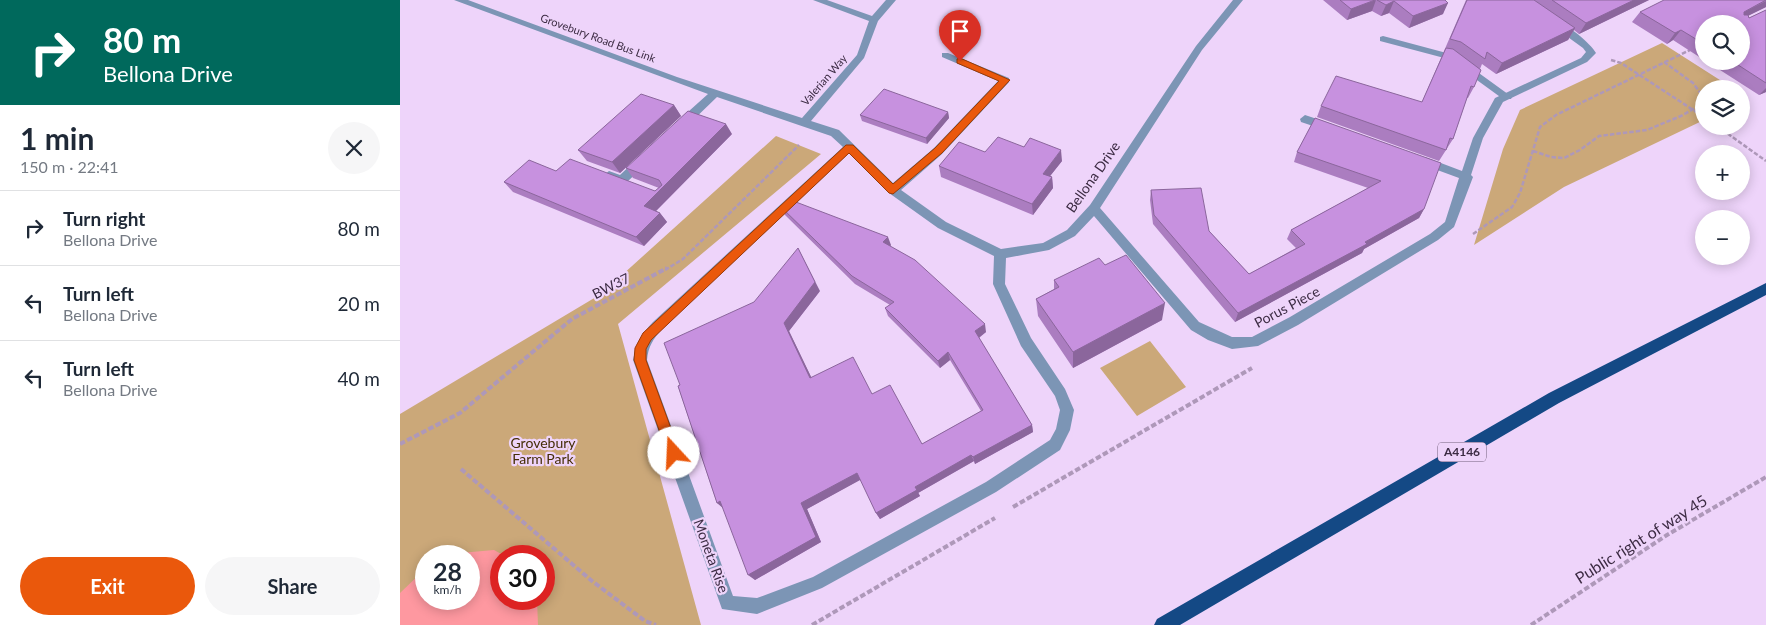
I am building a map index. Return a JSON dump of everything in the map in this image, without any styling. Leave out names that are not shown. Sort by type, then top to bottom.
[{"type":"highway","name":"A4146","points":[[1163,625],[1554,398],[1766,289]]},
{"type":"street","name":"Grovebury Road Bus Link","points":[[459,0],[714,94],[835,133],[849,147]]},
{"type":"street","points":[[818,0],[874,20]]},
{"type":"street","name":"Valerian Way","points":[[804,123],[861,56],[874,20],[891,0]]},
{"type":"street","name":"Bellona Drive","points":[[1000,254],[1045,247],[1071,233],[1094,208],[1199,48],[1238,0]]},
{"type":"street","name":"Porus Piece","points":[[1094,208],[1195,326],[1213,336],[1232,343],[1253,342],[1294,321],[1434,237],[1450,224],[1467,177],[1478,138],[1499,100],[1584,60],[1591,53],[1587,46],[1552,22]]},
{"type":"street","points":[[1383,39],[1451,57],[1507,97]]},
{"type":"street","points":[[893,190],[938,151],[1005,80],[945,55]]},
{"type":"street","points":[[678,128],[714,94]]},
{"type":"street","points":[[1305,119],[1341,132]]},
{"type":"street","points":[[849,147],[893,190],[942,225],[1000,254]]},
{"type":"street","name":"Moneta Rise","points":[[849,147],[675,309],[647,337],[640,348],[640,360],[728,603],[757,606],[817,582],[992,487],[1055,445],[1063,430],[1066,410],[1060,393],[1044,372],[1026,342],[999,284],[1000,254]]},
{"type":"street","points":[[622,180],[650,154]]},
{"type":"street","points":[[1413,157],[1467,177]]},
{"type":"street","points":[[599,171],[638,186]]},
{"type":"path","points":[[1695,47],[1556,115],[1540,127],[1532,151],[1551,157],[1564,158],[1580,150],[1599,136],[1647,130],[1695,108]]},
{"type":"path","points":[[1621,62],[1695,112]]},
{"type":"path","points":[[1664,62],[1695,86]]},
{"type":"path","name":"BW37","points":[[400,444],[460,413],[572,319],[683,259],[817,127]]},
{"type":"path","points":[[1730,135],[1766,161]]},
{"type":"path","points":[[1012,508],[1253,367]]},
{"type":"path","points":[[461,469],[592,581],[645,621],[656,625]]},
{"type":"path","name":"Public right of way 45","points":[[1531,625],[1667,535],[1766,477]]},
{"type":"path","points":[[812,625],[1004,513]]},
{"type":"green space","points":[[1662,43],[1695,64],[1695,70],[1704,70],[1720,80],[1695,80],[1695,124],[1564,187],[1474,245],[1503,149],[1520,110]]},
{"type":"green space","name":"Grovebury Farm Park","points":[[776,136],[821,154],[618,324],[701,625],[400,625],[400,414],[601,294]]},
{"type":"green space","points":[[1150,341],[1186,387],[1137,416],[1100,368]]},
{"type":"shaded area","points":[[490,550],[490,610],[537,610],[538,625],[400,625],[400,593],[415,579],[415,610],[480,610],[480,551]]},
{"type":"building","points":[[1340,0],[1375,0],[1351,9]]},
{"type":"building","points":[[1377,0],[1445,0],[1448,3],[1413,16],[1394,1],[1386,5]]},
{"type":"building","points":[[1467,0],[1534,0],[1575,28],[1502,63],[1487,52],[1485,59],[1461,42],[1450,39]]},
{"type":"building","points":[[1552,0],[1634,0],[1586,23]]},
{"type":"building","points":[[1664,0],[1766,0],[1744,12],[1744,15],[1695,15],[1695,39],[1681,30],[1675,33],[1640,12]]},
{"type":"building","points":[[1766,10],[1766,83],[1746,70],[1750,70],[1750,18]]},
{"type":"building","points":[[1446,48],[1453,49],[1481,70],[1474,87],[1471,86],[1453,139],[1450,138],[1446,150],[1321,106],[1336,76],[1422,102]]},
{"type":"building","points":[[884,89],[948,112],[926,138],[860,115]]},
{"type":"building","points":[[641,94],[674,105],[612,162],[578,150]]},
{"type":"building","points":[[688,111],[726,124],[644,206],[660,213],[636,237],[504,182],[529,160],[556,171],[570,159],[655,191],[662,185],[659,180],[626,168]]},
{"type":"building","points":[[1315,118],[1441,163],[1424,209],[1365,242],[1367,244],[1238,313],[1154,215],[1151,190],[1201,188],[1209,231],[1249,274],[1305,244],[1291,230],[1381,181],[1297,152]]},
{"type":"building","points":[[998,137],[1024,147],[1030,138],[1061,150],[1043,174],[1052,177],[1032,204],[939,166],[959,142],[985,152]]},
{"type":"building","points":[[788,199],[888,237],[883,242],[915,260],[985,324],[975,331],[1032,425],[973,457],[971,455],[915,487],[917,490],[876,513],[857,473],[801,503],[816,537],[748,575],[720,501],[717,503],[678,386],[680,385],[664,343],[754,302],[798,248],[815,282],[784,323],[810,378],[853,357],[872,394],[890,385],[922,444],[983,410],[948,352],[938,361],[885,308],[894,302],[852,276],[781,207]]},
{"type":"building","points":[[1126,255],[1165,303],[1073,352],[1036,299],[1059,287],[1054,280],[1099,258],[1105,265]]},
{"type":"route","points":[[674,453],[640,360],[640,348],[647,337],[849,147],[893,190],[938,151],[1005,80],[960,61]]}]
